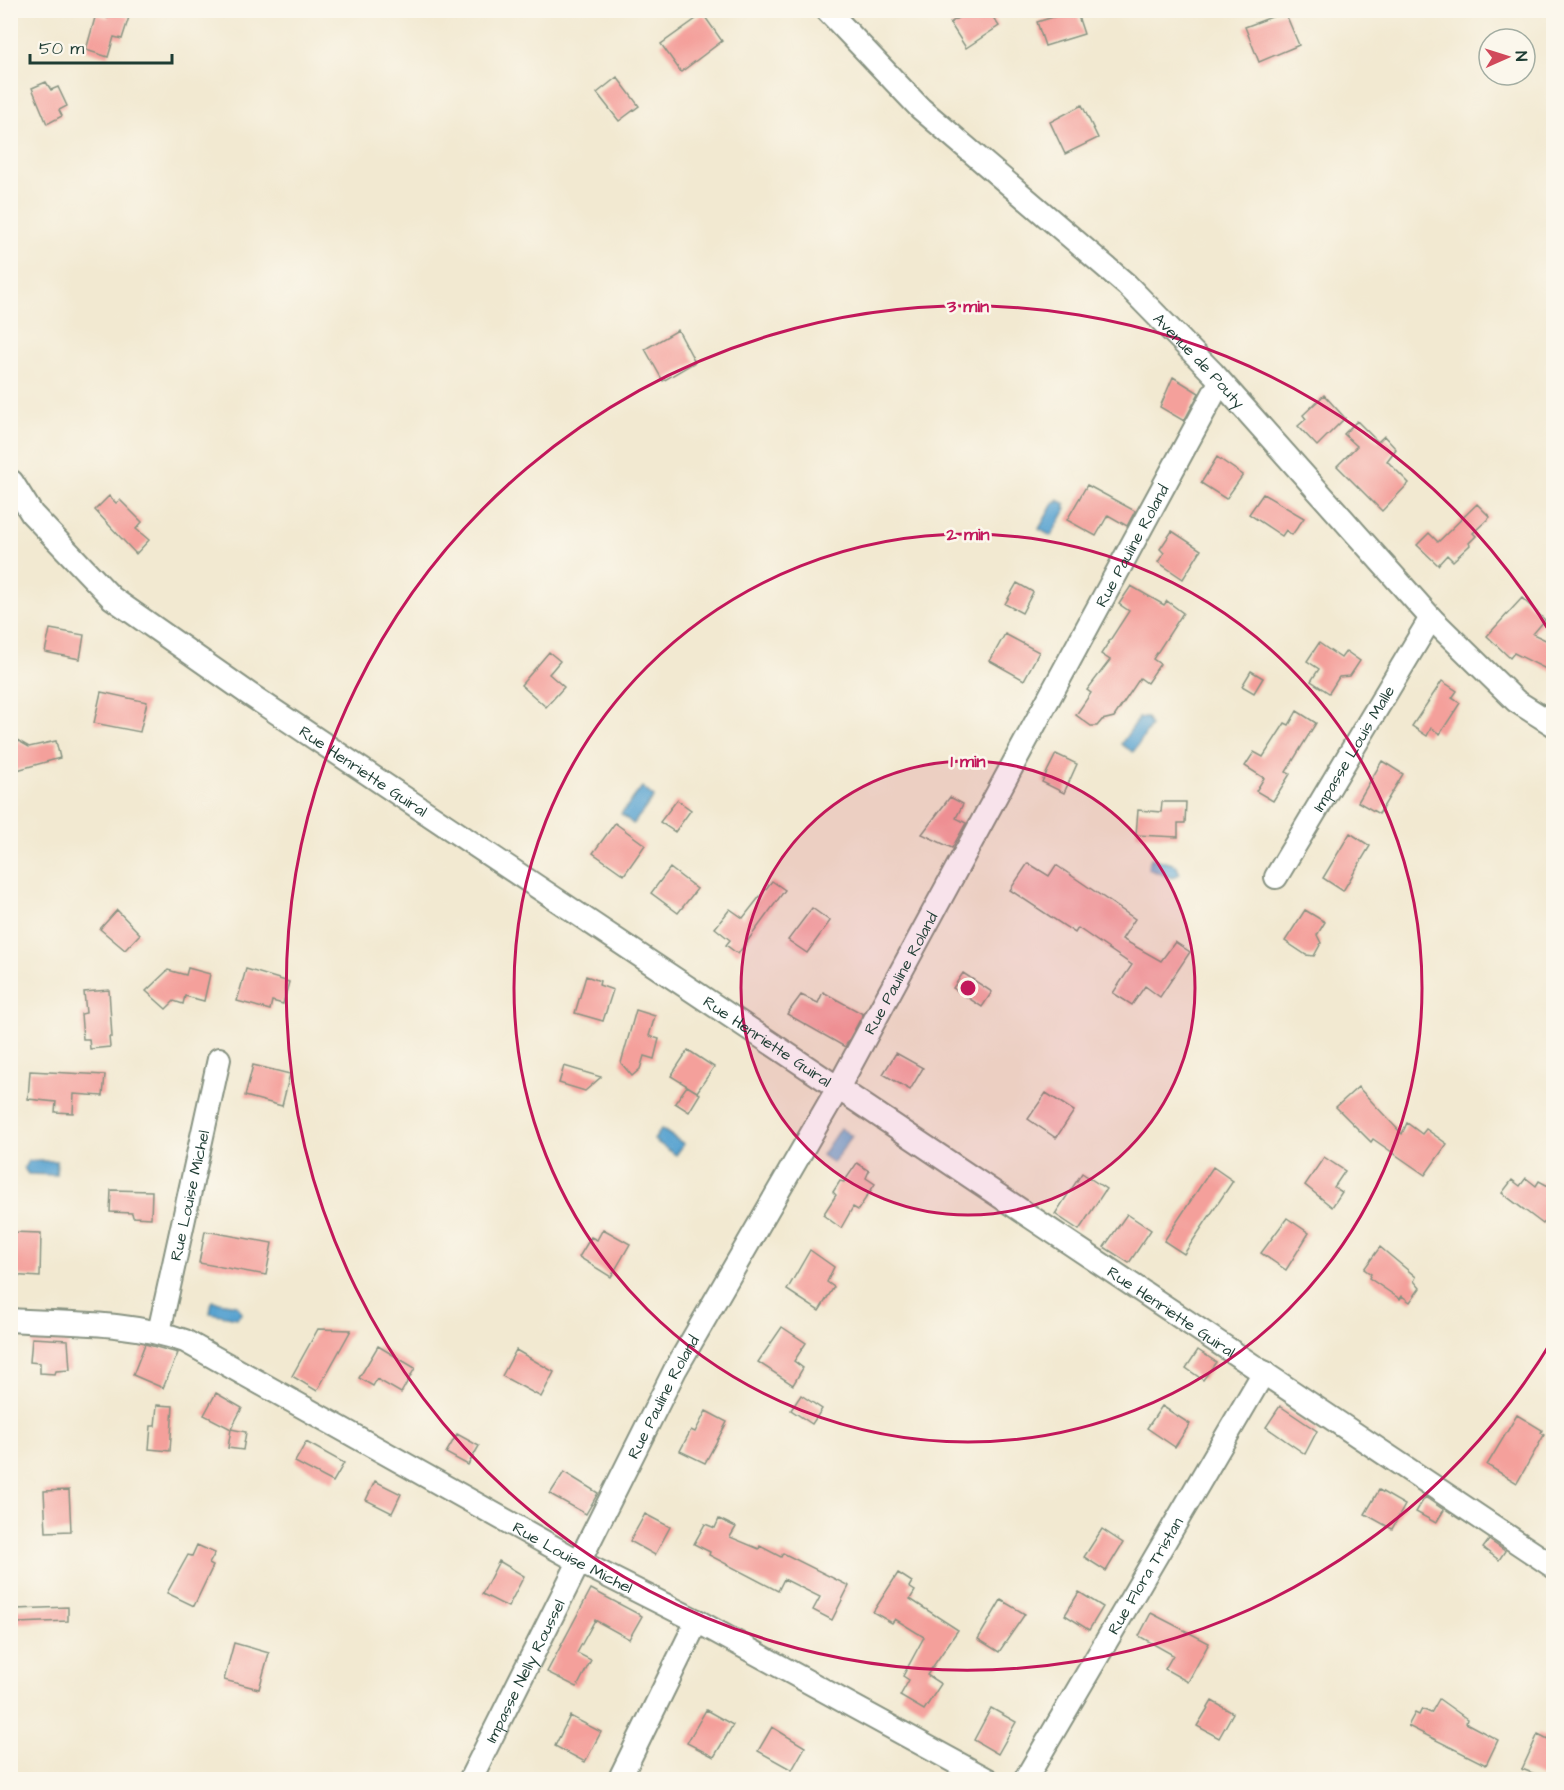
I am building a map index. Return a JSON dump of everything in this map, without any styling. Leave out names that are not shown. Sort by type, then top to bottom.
[{"type":"street","name":"Avenue de Pouty","points":[[827,10],[920,108],[1127,285],[1220,382],[1431,618],[1516,701],[1554,725]]},
{"type":"street","name":"Rue Pauline Roland","points":[[578,1562],[675,1371],[838,1089],[1220,382]]},
{"type":"street","name":"Rue Henriette Guiral","points":[[12,482],[32,514],[112,598],[249,694],[1554,1567]]},
{"type":"street","name":"Impasse Louis Malle","points":[[1276,877],[1431,618]]},
{"type":"street","name":"Rue Louise Michel","points":[[159,1332],[219,1059]]},
{"type":"street","name":"Rue Louise Michel","points":[[10,1320],[159,1332],[185,1341],[578,1562],[697,1621],[988,1779]]},
{"type":"street","name":"Rue Flora Tristan","points":[[1025,1779],[1264,1372]]},
{"type":"street","name":"Impasse Nelly Roussel","points":[[470,1779],[578,1562]]},
{"type":"street","points":[[619,1779],[697,1621]]},
{"type":"water","points":[[1058,500],[1066,504],[1064,507],[1066,509],[1051,536],[1039,529],[1054,502],[1057,503]]},
{"type":"water","points":[[1139,718],[1147,718],[1151,726],[1133,752],[1121,744]]},
{"type":"water","points":[[642,787],[654,797],[633,824],[621,814]]},
{"type":"water","points":[[1151,858],[1176,865],[1180,874],[1172,878],[1148,869]]},
{"type":"water","points":[[840,1128],[852,1136],[833,1163],[822,1155]]},
{"type":"water","points":[[661,1129],[684,1144],[676,1155],[654,1140]]},
{"type":"water","points":[[28,1161],[57,1161],[56,1175],[28,1174],[24,1168]]},
{"type":"water","points":[[212,1301],[237,1305],[242,1313],[237,1318],[210,1313]]},
{"type":"building","points":[[970,10],[988,10],[999,26],[966,48],[950,23]]},
{"type":"building","points":[[1076,10],[1084,34],[1045,46],[1037,22]]},
{"type":"building","points":[[109,11],[129,17],[122,39],[114,37],[108,57],[86,50],[96,14],[108,18]]},
{"type":"building","points":[[1285,12],[1299,45],[1259,62],[1245,27]]},
{"type":"building","points":[[703,14],[722,41],[681,72],[661,44]]},
{"type":"building","points":[[617,77],[639,106],[619,121],[597,93]]},
{"type":"building","points":[[46,82],[51,90],[58,87],[67,106],[59,110],[62,116],[47,124],[32,88]]},
{"type":"building","points":[[1082,105],[1098,138],[1065,154],[1050,122]]},
{"type":"building","points":[[678,330],[695,362],[663,381],[645,349]]},
{"type":"building","points":[[1173,377],[1199,393],[1184,421],[1160,407]]},
{"type":"building","points":[[1324,395],[1345,418],[1317,446],[1298,426],[1306,419],[1303,415]]},
{"type":"building","points":[[1357,421],[1378,442],[1384,436],[1396,449],[1387,461],[1409,483],[1382,511],[1337,466],[1357,446],[1344,434]]},
{"type":"building","points":[[1217,457],[1243,475],[1226,499],[1201,483]]},
{"type":"building","points":[[1087,485],[1135,511],[1127,526],[1108,515],[1096,536],[1067,520]]},
{"type":"building","points":[[1263,494],[1304,518],[1292,535],[1286,530],[1282,536],[1249,514]]},
{"type":"building","points":[[109,496],[116,503],[120,500],[142,522],[136,529],[149,540],[136,554],[95,510]]},
{"type":"building","points":[[1477,504],[1490,517],[1473,533],[1476,536],[1469,543],[1470,545],[1453,561],[1447,555],[1438,565],[1417,545],[1429,533],[1438,542]]},
{"type":"building","points":[[1172,531],[1201,550],[1183,579],[1158,562],[1164,553],[1160,549]]},
{"type":"building","points":[[1017,583],[1033,592],[1022,613],[1005,604]]},
{"type":"building","points":[[1131,586],[1164,605],[1167,601],[1183,613],[1153,659],[1160,664],[1147,683],[1140,678],[1114,717],[1102,720],[1097,726],[1091,726],[1076,715],[1091,693],[1087,690],[1110,660],[1101,654],[1129,611],[1119,604]]},
{"type":"building","points":[[1522,598],[1545,620],[1533,634],[1554,644],[1554,673],[1514,653],[1510,658],[1487,636]]},
{"type":"building","points":[[50,629],[84,635],[80,659],[45,652]]},
{"type":"building","points":[[1005,634],[1039,652],[1024,680],[990,661]]},
{"type":"building","points":[[1319,643],[1341,658],[1346,651],[1360,661],[1350,676],[1339,677],[1329,693],[1311,681],[1319,669],[1307,661]]},
{"type":"building","points":[[549,652],[560,661],[549,674],[564,687],[546,707],[521,685]]},
{"type":"building","points":[[1251,671],[1263,678],[1254,693],[1242,686]]},
{"type":"building","points":[[1442,681],[1457,691],[1452,698],[1460,703],[1440,734],[1431,728],[1427,736],[1412,726]]},
{"type":"building","points":[[101,692],[147,702],[140,732],[94,723]]},
{"type":"building","points":[[1297,711],[1316,723],[1286,772],[1290,774],[1273,801],[1256,791],[1264,778],[1245,766],[1254,752],[1263,757],[1285,723],[1289,725]]},
{"type":"building","points":[[10,736],[29,747],[56,741],[60,758],[10,772]]},
{"type":"building","points":[[1056,754],[1077,764],[1064,793],[1042,782]]},
{"type":"building","points":[[1382,761],[1403,774],[1379,814],[1358,802]]},
{"type":"building","points":[[950,797],[963,804],[956,818],[966,823],[952,848],[922,834]]},
{"type":"building","points":[[677,800],[691,810],[675,832],[660,822]]},
{"type":"building","points":[[1162,802],[1186,802],[1185,823],[1178,823],[1178,837],[1136,835],[1138,810],[1161,812]]},
{"type":"building","points":[[615,823],[645,845],[624,875],[593,853]]},
{"type":"building","points":[[1350,833],[1370,846],[1343,891],[1323,878]]},
{"type":"building","points":[[1028,863],[1049,876],[1056,865],[1135,919],[1122,939],[1161,961],[1175,942],[1190,952],[1160,997],[1145,986],[1132,1005],[1113,993],[1132,965],[1078,928],[1075,933],[1010,890]]},
{"type":"building","points":[[670,868],[697,889],[678,913],[651,893]]},
{"type":"building","points":[[772,881],[785,890],[738,954],[726,945],[730,940],[715,928],[730,909],[743,918]]},
{"type":"building","points":[[812,908],[830,921],[807,953],[788,940]]},
{"type":"building","points":[[117,910],[140,934],[125,950],[100,929]]},
{"type":"building","points":[[1305,910],[1325,922],[1317,935],[1321,943],[1314,956],[1306,955],[1285,941]]},
{"type":"building","points":[[188,968],[210,974],[204,1001],[185,996],[183,1004],[174,1001],[166,1009],[146,991],[168,970],[186,975]]},
{"type":"building","points":[[246,969],[289,982],[283,1004],[272,1001],[270,1010],[237,1001]]},
{"type":"building","points":[[963,973],[992,992],[982,1007],[953,988]]},
{"type":"building","points":[[586,976],[600,981],[599,985],[613,990],[603,1021],[575,1013]]},
{"type":"building","points":[[109,990],[112,1037],[109,1037],[110,1047],[90,1049],[89,1039],[83,1039],[81,1014],[86,1013],[84,992]]},
{"type":"building","points":[[823,992],[863,1014],[845,1047],[787,1014],[801,995],[818,1003]]},
{"type":"building","points":[[636,1010],[655,1016],[649,1036],[659,1039],[654,1059],[644,1056],[640,1069],[632,1076],[621,1063]]},
{"type":"building","points":[[688,1050],[714,1067],[697,1092],[671,1076]]},
{"type":"building","points":[[896,1053],[923,1068],[910,1090],[883,1074]]},
{"type":"building","points":[[253,1065],[290,1074],[282,1106],[245,1096]]},
{"type":"building","points":[[564,1066],[601,1077],[585,1091],[559,1083]]},
{"type":"building","points":[[30,1071],[105,1075],[103,1096],[74,1094],[73,1113],[55,1112],[56,1102],[28,1099]]},
{"type":"building","points":[[687,1086],[700,1094],[689,1112],[675,1103]]},
{"type":"building","points":[[1358,1087],[1402,1134],[1407,1123],[1422,1134],[1426,1129],[1447,1144],[1425,1175],[1373,1139],[1371,1142],[1336,1107]]},
{"type":"building","points":[[1046,1093],[1074,1111],[1056,1138],[1028,1119]]},
{"type":"building","points":[[1324,1157],[1345,1171],[1334,1187],[1342,1192],[1332,1207],[1305,1185]]},
{"type":"building","points":[[857,1163],[869,1171],[866,1178],[875,1184],[858,1210],[853,1207],[841,1228],[823,1215],[836,1195],[833,1192],[840,1181],[844,1182]]},
{"type":"building","points":[[1213,1167],[1233,1181],[1184,1254],[1164,1241]]},
{"type":"building","points":[[1082,1173],[1106,1189],[1079,1230],[1055,1214]]},
{"type":"building","points":[[1526,1178],[1536,1186],[1539,1181],[1554,1189],[1554,1209],[1543,1224],[1502,1193],[1512,1180],[1520,1186]]},
{"type":"building","points":[[111,1190],[152,1191],[151,1218],[133,1217],[132,1213],[110,1212]]},
{"type":"building","points":[[1127,1214],[1151,1230],[1129,1263],[1104,1247]]},
{"type":"building","points":[[1287,1218],[1309,1233],[1286,1270],[1261,1253]]},
{"type":"building","points":[[603,1229],[630,1244],[611,1277],[579,1257],[591,1237],[597,1240]]},
{"type":"building","points":[[205,1231],[272,1243],[266,1275],[199,1263]]},
{"type":"building","points":[[10,1232],[41,1233],[40,1277],[10,1275]]},
{"type":"building","points":[[1380,1247],[1416,1277],[1414,1281],[1420,1288],[1410,1302],[1402,1296],[1400,1299],[1369,1278],[1371,1274],[1364,1269]]},
{"type":"building","points":[[810,1250],[834,1267],[827,1282],[834,1287],[819,1311],[787,1290]]},
{"type":"building","points":[[782,1327],[806,1343],[794,1361],[803,1368],[793,1385],[758,1362]]},
{"type":"building","points":[[318,1329],[351,1330],[317,1391],[292,1376]]},
{"type":"building","points":[[32,1338],[68,1340],[70,1370],[56,1371],[55,1374],[40,1373],[40,1363],[30,1362]]},
{"type":"building","points":[[145,1344],[178,1353],[163,1388],[133,1375]]},
{"type":"building","points":[[378,1346],[415,1368],[401,1393],[377,1379],[373,1386],[359,1378]]},
{"type":"building","points":[[516,1350],[554,1372],[541,1397],[502,1376]]},
{"type":"building","points":[[1198,1350],[1216,1362],[1203,1380],[1186,1368]]},
{"type":"building","points":[[216,1393],[242,1408],[231,1429],[204,1415]]},
{"type":"building","points":[[801,1395],[822,1409],[812,1424],[791,1410]]},
{"type":"building","points":[[157,1405],[173,1406],[170,1451],[149,1449],[151,1426],[155,1426]]},
{"type":"building","points":[[1162,1406],[1190,1424],[1175,1447],[1147,1428]]},
{"type":"building","points":[[1280,1406],[1317,1431],[1305,1454],[1266,1427]]},
{"type":"building","points":[[706,1411],[727,1422],[705,1463],[680,1451],[691,1430],[695,1432]]},
{"type":"building","points":[[1517,1415],[1542,1430],[1541,1433],[1544,1435],[1517,1483],[1487,1465]]},
{"type":"building","points":[[231,1429],[246,1432],[243,1450],[228,1448]]},
{"type":"building","points":[[457,1434],[479,1446],[468,1465],[446,1453]]},
{"type":"building","points":[[306,1442],[344,1463],[333,1482],[295,1462]]},
{"type":"building","points":[[564,1472],[598,1493],[586,1514],[550,1494]]},
{"type":"building","points":[[375,1481],[401,1494],[392,1513],[366,1500]]},
{"type":"building","points":[[69,1490],[71,1531],[46,1532],[44,1491]]},
{"type":"building","points":[[1379,1490],[1405,1505],[1392,1529],[1365,1514]]},
{"type":"building","points":[[1425,1497],[1444,1510],[1436,1523],[1416,1512]]},
{"type":"building","points":[[645,1514],[670,1527],[655,1555],[630,1541]]},
{"type":"building","points":[[719,1519],[736,1527],[730,1537],[759,1549],[760,1546],[781,1557],[783,1553],[849,1586],[832,1620],[813,1610],[820,1597],[784,1579],[778,1591],[709,1555],[710,1552],[694,1544],[705,1524],[715,1528]]},
{"type":"building","points":[[1102,1529],[1123,1543],[1106,1571],[1084,1557]]},
{"type":"building","points":[[1489,1540],[1505,1551],[1499,1560],[1483,1548]]},
{"type":"building","points":[[197,1545],[215,1553],[209,1564],[213,1566],[194,1606],[167,1593],[188,1555],[192,1556]]},
{"type":"building","points":[[499,1561],[524,1576],[508,1607],[482,1594]]},
{"type":"building","points":[[898,1573],[912,1582],[909,1587],[915,1591],[910,1599],[958,1630],[927,1675],[941,1684],[924,1710],[900,1696],[909,1680],[903,1676],[924,1637],[895,1619],[892,1623],[873,1612]]},
{"type":"building","points":[[591,1589],[642,1616],[629,1639],[595,1620],[577,1653],[591,1660],[577,1687],[547,1672]]},
{"type":"building","points":[[1079,1592],[1103,1607],[1089,1630],[1065,1615]]},
{"type":"building","points":[[1001,1600],[1025,1614],[999,1652],[978,1639]]},
{"type":"building","points":[[68,1607],[68,1621],[17,1623],[16,1609]]},
{"type":"building","points":[[1151,1613],[1209,1643],[1188,1682],[1165,1669],[1173,1655],[1139,1636]]},
{"type":"building","points":[[234,1643],[269,1653],[259,1689],[224,1680]]},
{"type":"building","points":[[1439,1699],[1467,1719],[1466,1723],[1498,1740],[1486,1765],[1408,1726],[1415,1713],[1419,1715],[1422,1709],[1431,1713]]},
{"type":"building","points":[[1212,1701],[1233,1713],[1219,1738],[1197,1726]]},
{"type":"building","points":[[991,1708],[1016,1722],[998,1754],[974,1740]]},
{"type":"building","points":[[706,1710],[733,1725],[714,1757],[687,1743]]},
{"type":"building","points":[[570,1716],[601,1732],[585,1762],[555,1746]]},
{"type":"building","points":[[772,1727],[805,1747],[792,1770],[758,1751]]},
{"type":"building","points":[[1538,1734],[1554,1742],[1554,1768],[1548,1779],[1522,1769]]}]
